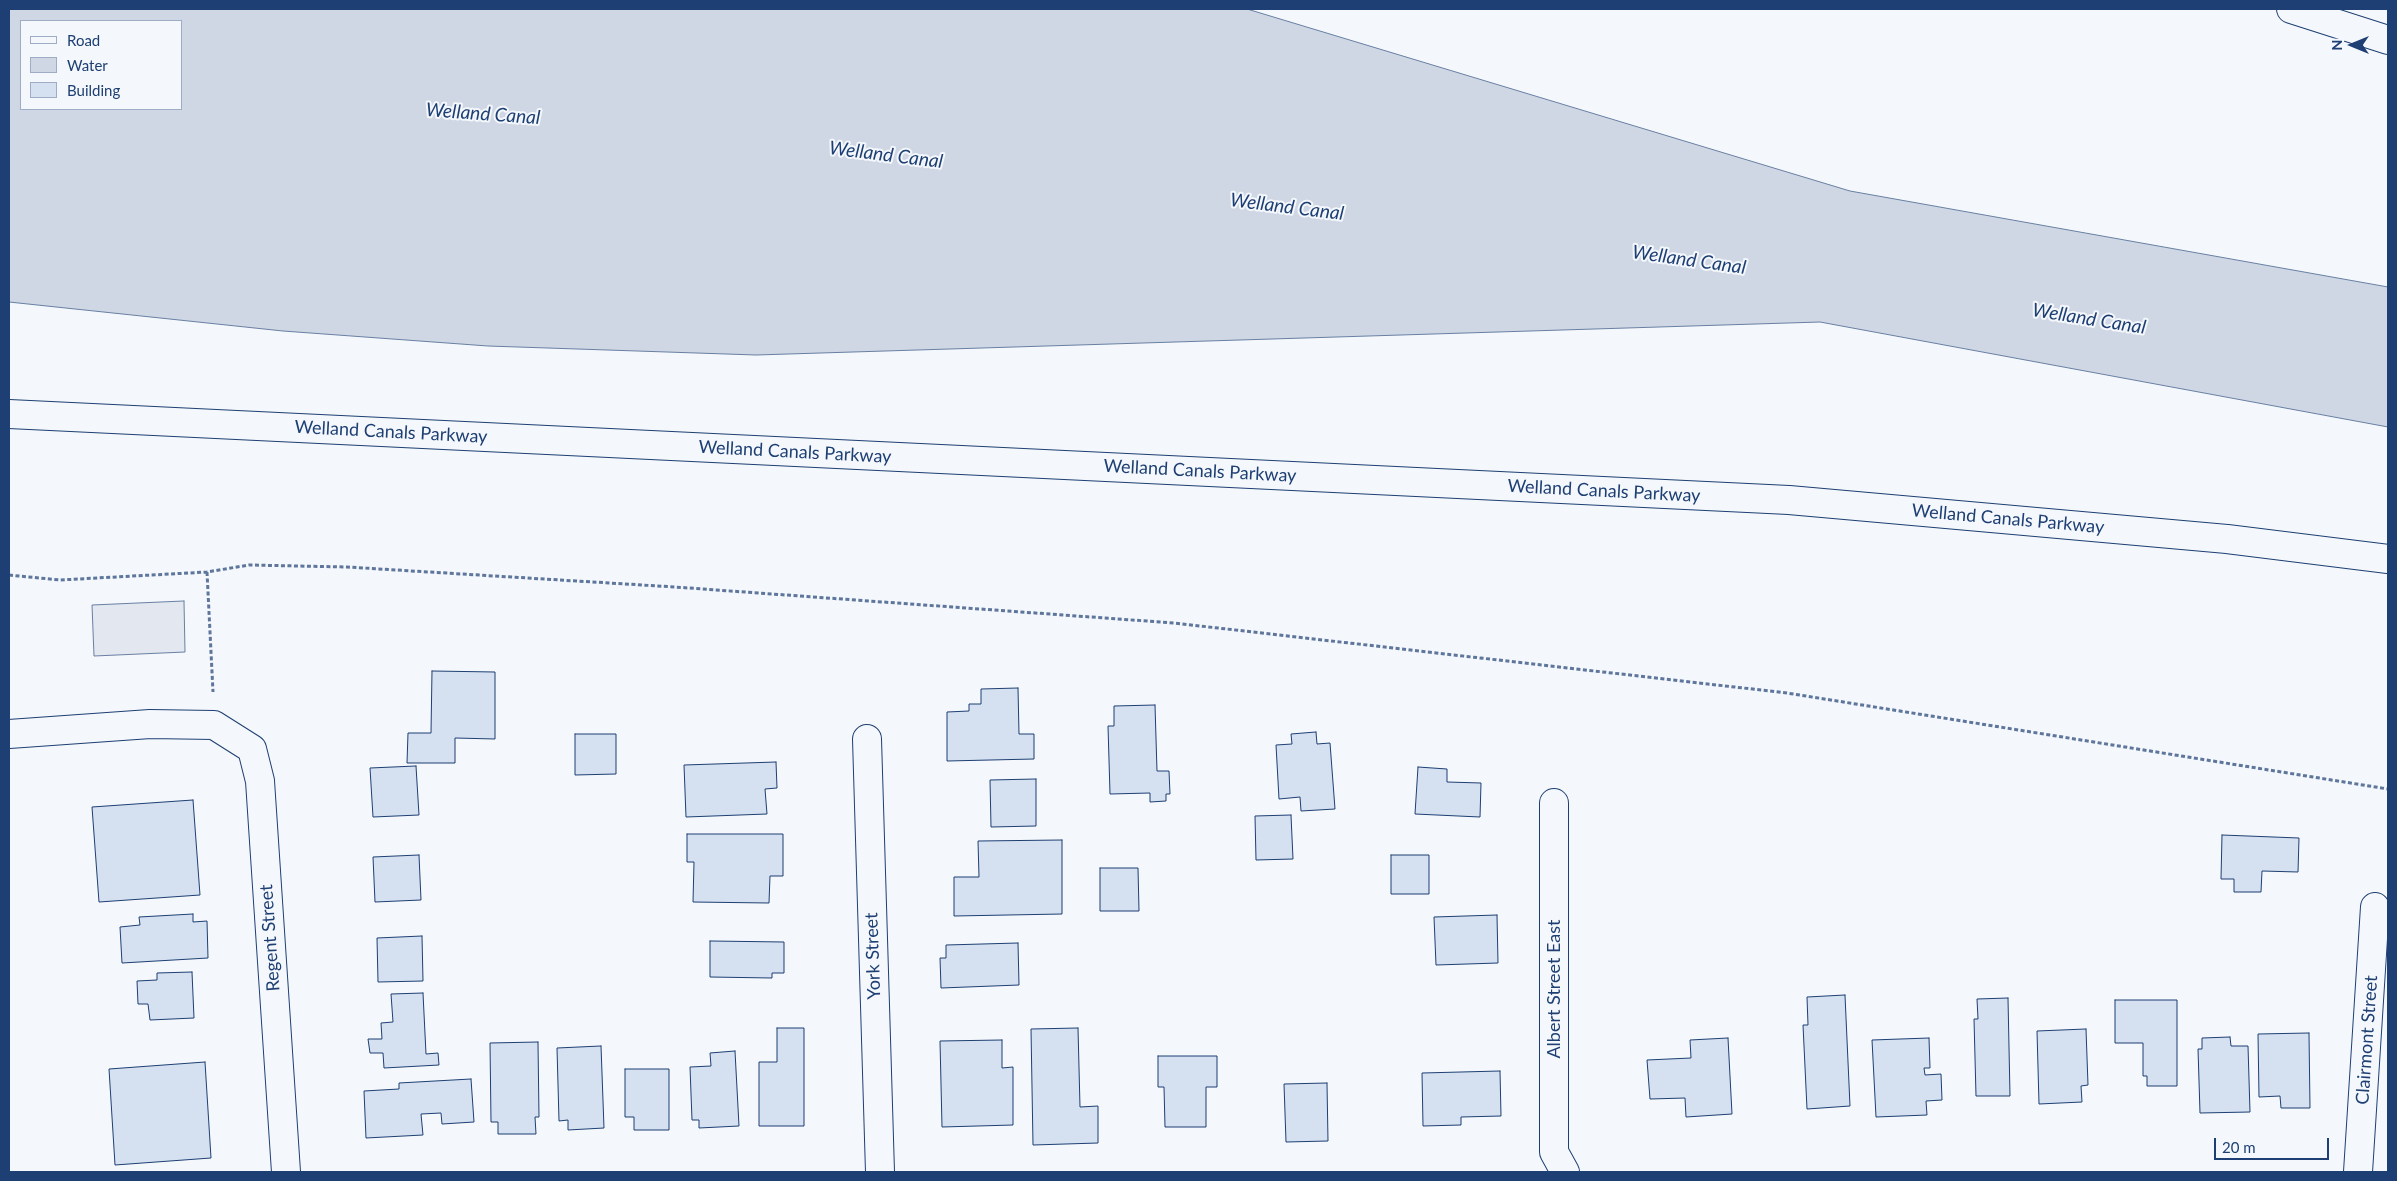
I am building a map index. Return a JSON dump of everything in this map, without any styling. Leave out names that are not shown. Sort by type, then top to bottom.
[{"type":"street","points":[[2292,9],[2388,40]]},
{"type":"street","name":"Welland Canals Parkway","points":[[9,414],[1789,500],[2217,538],[2388,559]]},
{"type":"street","points":[[9,734],[150,724],[214,725]]},
{"type":"street","name":"Regent Street","points":[[214,725],[252,749],[260,780],[286,1172]]},
{"type":"street","name":"York Street","points":[[867,739],[880,1172]]},
{"type":"street","name":"Albert Street East","points":[[1554,802],[1554,1152],[1565,1172]]},
{"type":"street","name":"Clairmont Street","points":[[2358,1172],[2375,907]]},
{"type":"path","points":[[9,576],[60,580],[207,572],[249,565],[346,567],[675,587],[1174,623],[1787,694],[2388,790]]},
{"type":"path","points":[[207,572],[214,725]]},
{"type":"shaded area","points":[[184,601],[185,652],[94,656],[92,605]]},
{"type":"water","name":"Welland Canal","points":[[9,9],[1247,9],[1850,191],[2388,287],[2388,427],[1820,322],[756,355],[488,346],[283,331],[9,302]]},
{"type":"building","points":[[432,671],[495,672],[495,739],[455,738],[455,763],[407,763],[408,733],[431,733]]},
{"type":"building","points":[[1018,688],[1019,734],[1034,734],[1034,759],[947,761],[947,712],[969,711],[969,704],[981,704],[981,689]]},
{"type":"building","points":[[1155,705],[1157,771],[1169,771],[1170,794],[1166,794],[1166,801],[1150,802],[1150,793],[1110,794],[1108,726],[1114,726],[1114,706]]},
{"type":"building","points":[[1316,732],[1317,744],[1330,743],[1335,809],[1301,811],[1300,797],[1279,799],[1276,745],[1292,744],[1291,734]]},
{"type":"building","points":[[575,734],[616,734],[616,774],[575,775]]},
{"type":"building","points":[[776,762],[777,788],[765,789],[767,814],[686,817],[684,765]]},
{"type":"building","points":[[416,766],[419,815],[373,817],[370,768]]},
{"type":"building","points":[[1418,767],[1447,769],[1447,782],[1481,783],[1480,817],[1415,814]]},
{"type":"building","points":[[1036,779],[1036,826],[991,827],[990,780]]},
{"type":"building","points":[[193,800],[200,895],[99,902],[92,807]]},
{"type":"building","points":[[1291,815],[1293,859],[1256,860],[1255,816]]},
{"type":"building","points":[[687,834],[783,834],[783,876],[770,876],[769,903],[693,902],[694,862],[687,862]]},
{"type":"building","points":[[2222,835],[2299,838],[2298,872],[2262,871],[2261,892],[2234,892],[2234,879],[2221,879]]},
{"type":"building","points":[[1062,840],[1062,914],[954,916],[954,877],[979,877],[978,841]]},
{"type":"building","points":[[419,855],[421,900],[375,902],[373,857]]},
{"type":"building","points":[[1391,855],[1429,855],[1429,894],[1391,894]]},
{"type":"building","points":[[1100,868],[1138,868],[1139,911],[1100,911]]},
{"type":"building","points":[[193,914],[193,922],[207,921],[208,958],[122,963],[120,927],[140,925],[139,917]]},
{"type":"building","points":[[1497,915],[1498,963],[1436,965],[1434,917]]},
{"type":"building","points":[[422,936],[423,981],[378,982],[377,938]]},
{"type":"building","points":[[710,941],[784,942],[784,973],[772,973],[772,978],[710,977]]},
{"type":"building","points":[[1018,943],[1019,985],[941,988],[940,958],[946,958],[946,945]]},
{"type":"building","points":[[192,972],[194,1018],[150,1020],[148,1004],[138,1004],[137,981],[157,980],[157,973]]},
{"type":"building","points":[[423,993],[426,1054],[438,1053],[439,1065],[384,1068],[383,1053],[370,1053],[368,1039],[382,1039],[381,1023],[393,1022],[391,994]]},
{"type":"building","points":[[1845,995],[1850,1106],[1807,1109],[1803,1025],[1808,1025],[1807,997]]},
{"type":"building","points":[[2008,998],[2010,1096],[1976,1096],[1974,1019],[1978,1019],[1977,999]]},
{"type":"building","points":[[2115,1000],[2177,1000],[2177,1086],[2147,1086],[2147,1076],[2143,1076],[2143,1043],[2115,1043]]},
{"type":"building","points":[[777,1028],[804,1028],[804,1126],[759,1126],[759,1062],[777,1062]]},
{"type":"building","points":[[1078,1028],[1080,1107],[1098,1106],[1098,1143],[1033,1145],[1031,1029]]},
{"type":"building","points":[[2086,1029],[2088,1085],[2081,1086],[2082,1102],[2039,1104],[2037,1031]]},
{"type":"building","points":[[2309,1033],[2310,1108],[2281,1108],[2280,1096],[2259,1097],[2258,1034]]},
{"type":"building","points":[[2230,1037],[2231,1046],[2248,1046],[2250,1112],[2200,1113],[2198,1049],[2202,1049],[2202,1038]]},
{"type":"building","points":[[1728,1038],[1732,1114],[1686,1117],[1685,1098],[1650,1099],[1647,1060],[1691,1058],[1690,1040]]},
{"type":"building","points":[[1929,1038],[1930,1068],[1924,1068],[1925,1075],[1941,1074],[1942,1100],[1926,1101],[1927,1115],[1876,1117],[1872,1040]]},
{"type":"building","points":[[1002,1040],[1002,1068],[1013,1067],[1013,1125],[942,1127],[940,1041]]},
{"type":"building","points":[[538,1042],[539,1117],[535,1117],[536,1134],[498,1134],[498,1122],[491,1122],[490,1043]]},
{"type":"building","points":[[601,1046],[604,1128],[568,1130],[568,1120],[559,1121],[557,1048]]},
{"type":"building","points":[[735,1051],[739,1126],[699,1128],[699,1120],[692,1120],[690,1067],[711,1066],[710,1053]]},
{"type":"building","points":[[1158,1056],[1217,1056],[1217,1087],[1206,1087],[1206,1127],[1165,1127],[1164,1087],[1158,1087]]},
{"type":"building","points":[[205,1062],[211,1158],[115,1165],[109,1069]]},
{"type":"building","points":[[625,1069],[669,1069],[669,1130],[634,1130],[634,1117],[625,1117]]},
{"type":"building","points":[[1500,1071],[1501,1116],[1461,1117],[1461,1125],[1423,1126],[1422,1073]]},
{"type":"building","points":[[471,1079],[474,1122],[442,1124],[441,1113],[421,1114],[423,1135],[366,1138],[364,1091],[399,1089],[399,1083]]},
{"type":"building","points":[[1327,1083],[1328,1141],[1286,1142],[1284,1084]]}]
